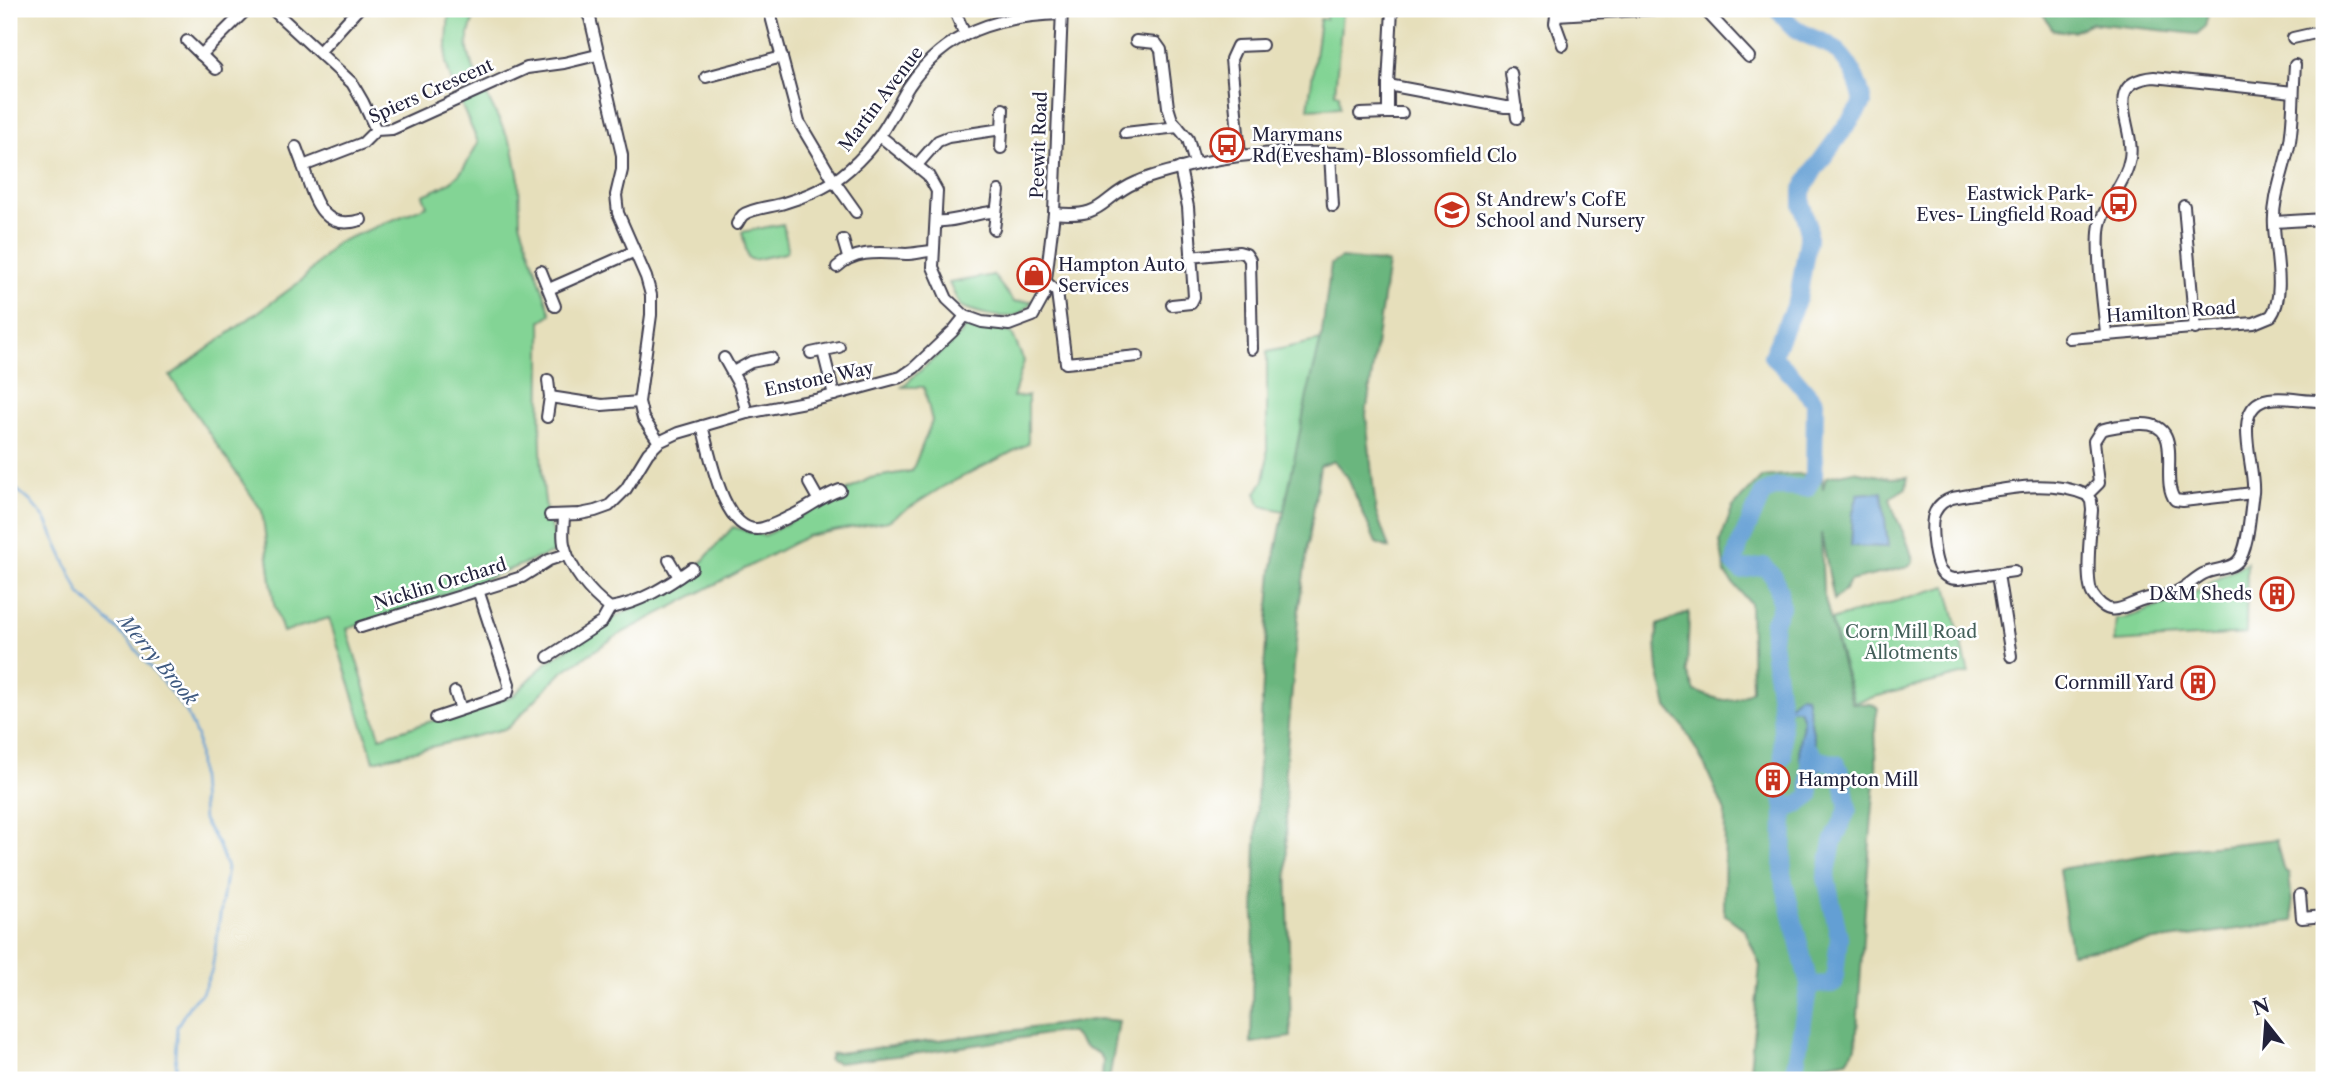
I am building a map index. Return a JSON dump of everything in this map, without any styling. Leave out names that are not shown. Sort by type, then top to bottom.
[{"type":"street","points":[[201,54],[247,9]]},
{"type":"street","points":[[272,9],[352,83],[376,130]]},
{"type":"street","points":[[320,51],[358,9]]},
{"type":"street","points":[[550,515],[595,512],[618,499],[648,453],[659,442],[643,418],[639,402],[651,314],[651,295],[618,213],[616,195],[622,170],[622,155],[590,18],[585,9]]},
{"type":"street","points":[[769,9],[799,122],[856,212]]},
{"type":"street","points":[[954,9],[965,34]]},
{"type":"street","points":[[1388,113],[1392,9]]},
{"type":"street","points":[[1563,45],[1555,23],[1557,12],[1658,9]]},
{"type":"street","points":[[1704,9],[1749,57]]},
{"type":"street","name":"Martin Avenue","points":[[737,224],[744,214],[799,198],[834,181],[853,167],[880,136],[908,87],[925,65],[965,34],[1006,19],[1061,11]]},
{"type":"street","name":"Peewit Road","points":[[965,316],[982,322],[1009,325],[1026,320],[1037,312],[1044,296],[1054,214],[1061,11]]},
{"type":"street","points":[[2293,38],[2324,32]]},
{"type":"street","points":[[187,41],[216,69]]},
{"type":"street","points":[[1136,41],[1156,43],[1161,50],[1168,107],[1172,120],[1188,139],[1195,164]]},
{"type":"street","points":[[1240,155],[1231,59],[1237,46],[1262,44]]},
{"type":"street","name":"Spiers Crescent","points":[[303,166],[363,143],[376,130],[392,129],[527,68],[597,55]]},
{"type":"street","points":[[706,77],[782,57]]},
{"type":"street","name":"Hamilton Road","points":[[2069,338],[2254,323],[2272,316],[2277,303],[2278,280],[2274,222],[2276,197],[2291,138],[2295,65]]},
{"type":"street","points":[[1388,85],[1505,107],[1517,112],[1510,74]]},
{"type":"street","points":[[2106,333],[2100,222],[2125,174],[2130,158],[2122,102],[2127,88],[2137,80],[2154,77],[2293,92]]},
{"type":"street","points":[[1001,148],[1003,108]]},
{"type":"street","points":[[1360,114],[1402,113]]},
{"type":"street","points":[[1125,133],[1178,127]]},
{"type":"street","points":[[917,165],[938,141],[1002,129]]},
{"type":"street","points":[[880,136],[928,175],[937,191],[933,268],[943,293],[965,316]]},
{"type":"street","points":[[296,147],[320,209],[333,221],[340,223],[361,220]]},
{"type":"street","points":[[1054,214],[1076,215],[1097,210],[1135,182],[1215,158],[1290,151],[1344,153]]},
{"type":"street","points":[[1329,153],[1333,206]]},
{"type":"street","points":[[1172,305],[1191,303],[1194,298],[1188,207],[1180,168]]},
{"type":"street","points":[[994,229],[999,191]]},
{"type":"street","points":[[2184,206],[2195,329]]},
{"type":"street","points":[[937,221],[996,212]]},
{"type":"street","points":[[2274,222],[2324,219]]},
{"type":"street","points":[[338,237],[340,223]]},
{"type":"street","points":[[844,240],[848,257]]},
{"type":"street","points":[[837,267],[848,257],[878,252],[909,254],[933,251]]},
{"type":"street","points":[[549,289],[633,252]]},
{"type":"street","points":[[1190,257],[1239,253],[1245,254],[1250,260],[1252,349]]},
{"type":"street","points":[[541,271],[555,306]]},
{"type":"street","name":"Peewit Road","points":[[1047,283],[1057,292],[1066,363],[1138,356]]},
{"type":"street","name":"Enstone Way","points":[[659,442],[678,433],[747,413],[834,395],[901,377],[960,325],[965,316]]},
{"type":"street","points":[[811,353],[839,348]]},
{"type":"street","points":[[823,351],[834,395]]},
{"type":"street","points":[[724,358],[739,385],[747,413]]},
{"type":"street","points":[[733,372],[751,362],[771,358]]},
{"type":"street","points":[[547,417],[550,397],[548,380]]},
{"type":"street","points":[[550,397],[602,405],[639,402]]},
{"type":"street","points":[[2014,571],[1958,579],[1949,579],[1943,574],[1936,559],[1932,525],[1933,516],[1944,501],[2034,486],[2087,495],[2092,510],[2090,590],[2099,603],[2117,610],[2130,607],[2141,599],[2169,595],[2204,573],[2231,567],[2239,561],[2244,550],[2253,493],[2254,474],[2246,421],[2253,406],[2269,399],[2324,401]]},
{"type":"street","points":[[2087,495],[2095,489],[2100,479],[2094,441],[2096,435],[2108,428],[2147,424],[2156,427],[2168,439],[2169,485],[2175,500],[2253,493]]},
{"type":"street","points":[[702,426],[724,500],[731,514],[746,527],[766,527],[840,490]]},
{"type":"street","points":[[809,483],[818,499]]},
{"type":"street","points":[[564,515],[563,540],[570,563],[599,600],[610,608],[624,606],[642,598],[692,568]]},
{"type":"street","name":"Nicklin Orchard","points":[[361,627],[522,577],[549,560],[567,554]]},
{"type":"street","points":[[669,560],[680,577]]},
{"type":"street","points":[[1998,574],[2011,656]]},
{"type":"street","points":[[436,718],[508,692],[509,684],[478,590]]},
{"type":"street","points":[[548,657],[602,622],[610,608]]},
{"type":"street","points":[[455,692],[461,709]]},
{"type":"street","points":[[2300,895],[2302,918],[2324,916]]},
{"type":"green space","points":[[449,9],[478,9],[468,37],[468,53],[479,80],[455,93],[446,63]]},
{"type":"green space","points":[[2040,9],[2206,9],[2208,14],[2205,27],[2197,34],[2091,23],[2073,32],[2053,30]]},
{"type":"green space","points":[[1326,10],[1342,13],[1335,93],[1339,94],[1340,107],[1308,109],[1320,19],[1326,19]]},
{"type":"green space","points":[[484,90],[513,148],[519,179],[520,222],[551,314],[541,321],[540,415],[547,514],[560,550],[347,629],[380,737],[513,696],[545,664],[609,620],[684,582],[733,527],[764,536],[870,478],[912,471],[932,421],[924,387],[902,387],[961,334],[968,323],[1012,333],[1024,361],[1013,397],[1028,396],[1028,444],[944,486],[888,521],[807,536],[620,634],[562,672],[508,728],[374,761],[329,618],[283,632],[274,604],[262,511],[170,376],[301,281],[336,243],[427,206],[423,195],[457,176],[473,153],[478,142],[460,102]]},
{"type":"green space","points":[[783,224],[788,248],[785,253],[753,260],[748,258],[742,232]]},
{"type":"green space","points":[[1341,258],[1388,263],[1366,415],[1376,512],[1389,548],[1376,543],[1347,476],[1334,461],[1320,466],[1299,607],[1285,771],[1291,1037],[1251,1043],[1257,799],[1272,571],[1321,340],[1331,264]]},
{"type":"green space","points":[[993,275],[1014,302],[1033,301],[1021,313],[1007,317],[960,306],[949,283]]},
{"type":"green space","points":[[1321,340],[1284,511],[1261,506],[1256,493],[1264,480],[1267,464],[1267,352]]},
{"type":"green space","points":[[1853,471],[1891,478],[1908,477],[1906,488],[1890,498],[1913,562],[1907,567],[1850,581],[1834,600],[1821,533],[1823,591],[1852,703],[1871,704],[1878,708],[1875,724],[1876,772],[1856,1047],[1847,1060],[1811,1066],[1808,1080],[1749,1080],[1760,965],[1745,930],[1724,914],[1725,811],[1683,726],[1667,707],[1658,670],[1658,625],[1689,612],[1687,672],[1695,691],[1731,700],[1752,690],[1750,603],[1725,574],[1720,541],[1733,507],[1762,477],[1822,475],[1823,489],[1826,477]]},
{"type":"green space","points":[[2247,562],[2246,634],[2114,642],[2116,619],[2123,619],[2190,595]]},
{"type":"green space","name":"Corn Mill Road Allotments","points":[[1947,586],[1969,673],[1854,702],[1831,620]]},
{"type":"green space","points":[[2276,839],[2283,868],[2289,875],[2294,921],[2071,953],[2059,869],[2176,850]]},
{"type":"green space","points":[[1100,1019],[1119,1021],[1109,1080],[1102,1080],[1103,1059],[1098,1053],[1084,1046],[1072,1033],[1055,1033],[838,1063],[829,1060],[831,1054]]},
{"type":"water","points":[[1882,492],[1888,547],[1851,546],[1853,512],[1858,494]]},
{"type":"water","points":[[1799,695],[1806,696],[1816,749],[1828,759],[1828,765],[1819,771],[1811,783],[1806,781],[1800,755],[1802,715],[1799,709],[1781,709],[1788,707]]},
{"type":"waterway","points":[[1778,9],[1796,29],[1831,46],[1843,58],[1856,79],[1863,103],[1814,170],[1802,191],[1808,240],[1798,298],[1772,356],[1815,402],[1814,475],[1807,488],[1777,487],[1763,493],[1739,546],[1734,564],[1741,570],[1764,566],[1774,577],[1779,591],[1781,607],[1774,622],[1772,641],[1781,709],[1783,757]]},
{"type":"waterway","name":"Merry Brook","points":[[9,483],[30,501],[46,520],[80,594],[128,640],[186,711],[197,737],[203,820],[218,844],[227,868],[212,970],[202,993],[191,1003],[177,1026],[175,1055],[178,1080]]},
{"type":"waterway","points":[[1809,985],[1834,984],[1839,937],[1826,877],[1833,842],[1848,809],[1837,764],[1816,759],[1810,751]]},
{"type":"waterway","points":[[1793,1080],[1809,985],[1783,878],[1784,810],[1810,796],[1809,758]]},
{"type":"waterway","points":[[1781,790],[1784,810]]},
{"type":"place","name":"Marymans Rd(Evesham)-Blossomfield Clo","points":[[1227,145]]},
{"type":"place","name":"Eastwick Park- Eves- Lingfield Road","points":[[2119,204]]},
{"type":"place","name":"St Andrew's CofE School and Nursery","points":[[1452,210]]},
{"type":"place","name":"Hampton Auto Services","points":[[1034,275]]},
{"type":"place","name":"D&M Sheds","points":[[2277,594]]},
{"type":"place","name":"Cornmill Yard","points":[[2198,683]]},
{"type":"place","name":"Hampton Mill","points":[[1773,780]]}]
